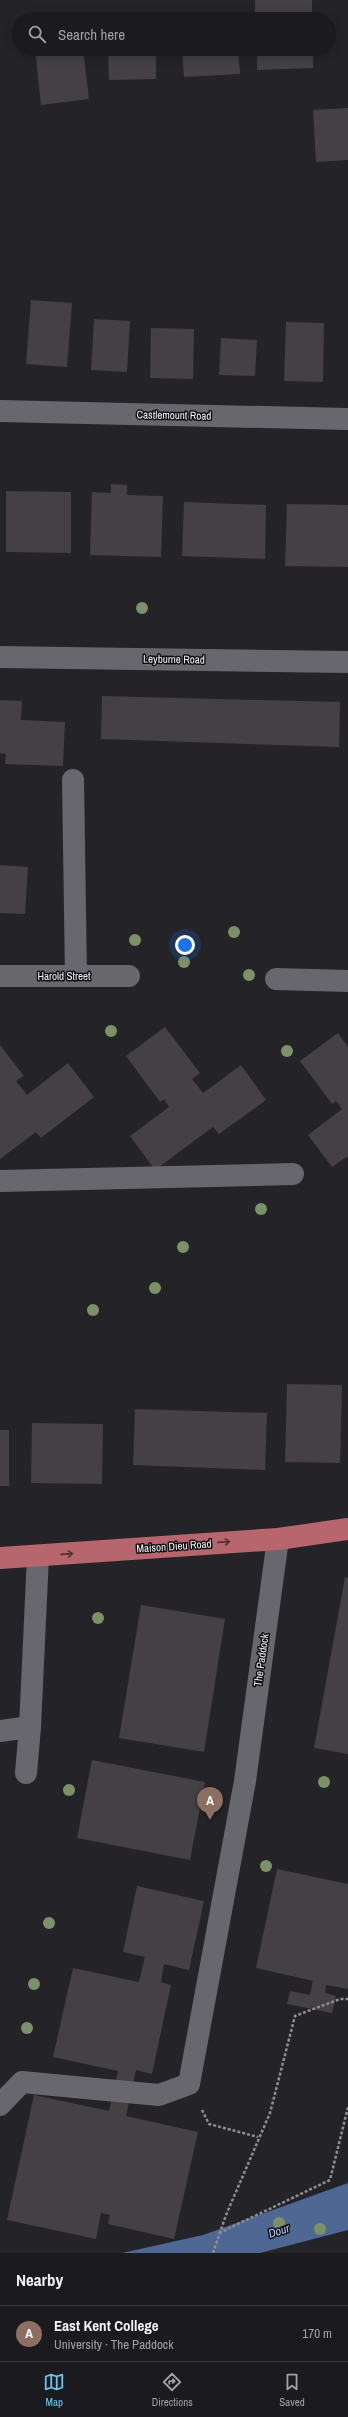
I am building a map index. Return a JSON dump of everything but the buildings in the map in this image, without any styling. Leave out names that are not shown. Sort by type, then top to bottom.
[{"type":"main road","name":"Maison Dieu Road","points":[[0,1558],[278,1538],[348,1529]]},
{"type":"street","name":"Castlemount Road","points":[[0,411],[348,419]]},
{"type":"street","name":"Leyburne Road","points":[[0,657],[348,662]]},
{"type":"street","points":[[73,780],[76,976]]},
{"type":"street","name":"Harold Street","points":[[0,976],[129,976]]},
{"type":"street","points":[[276,979],[348,981]]},
{"type":"street","points":[[0,1181],[293,1174]]},
{"type":"street","name":"The Paddock","points":[[189,2084],[245,1781],[278,1538]]},
{"type":"street","points":[[26,1773],[30,1727],[38,1556]]},
{"type":"street","points":[[0,1731],[30,1727]]},
{"type":"street","points":[[0,2105],[22,2082],[159,2095],[189,2084]]},
{"type":"path","points":[[213,2253],[219,2234],[258,2137],[270,2113],[295,2016],[340,1999],[348,1999]]},
{"type":"path","points":[[189,2084],[209,2124],[258,2137]]},
{"type":"path","points":[[219,2234],[330,2180],[348,2107]]},
{"type":"water","name":"Dour","points":[[348,2183],[348,2230],[260,2253],[122,2253],[203,2235]]},
{"type":"place","name":"East Kent College","points":[[210,1820]]}]
